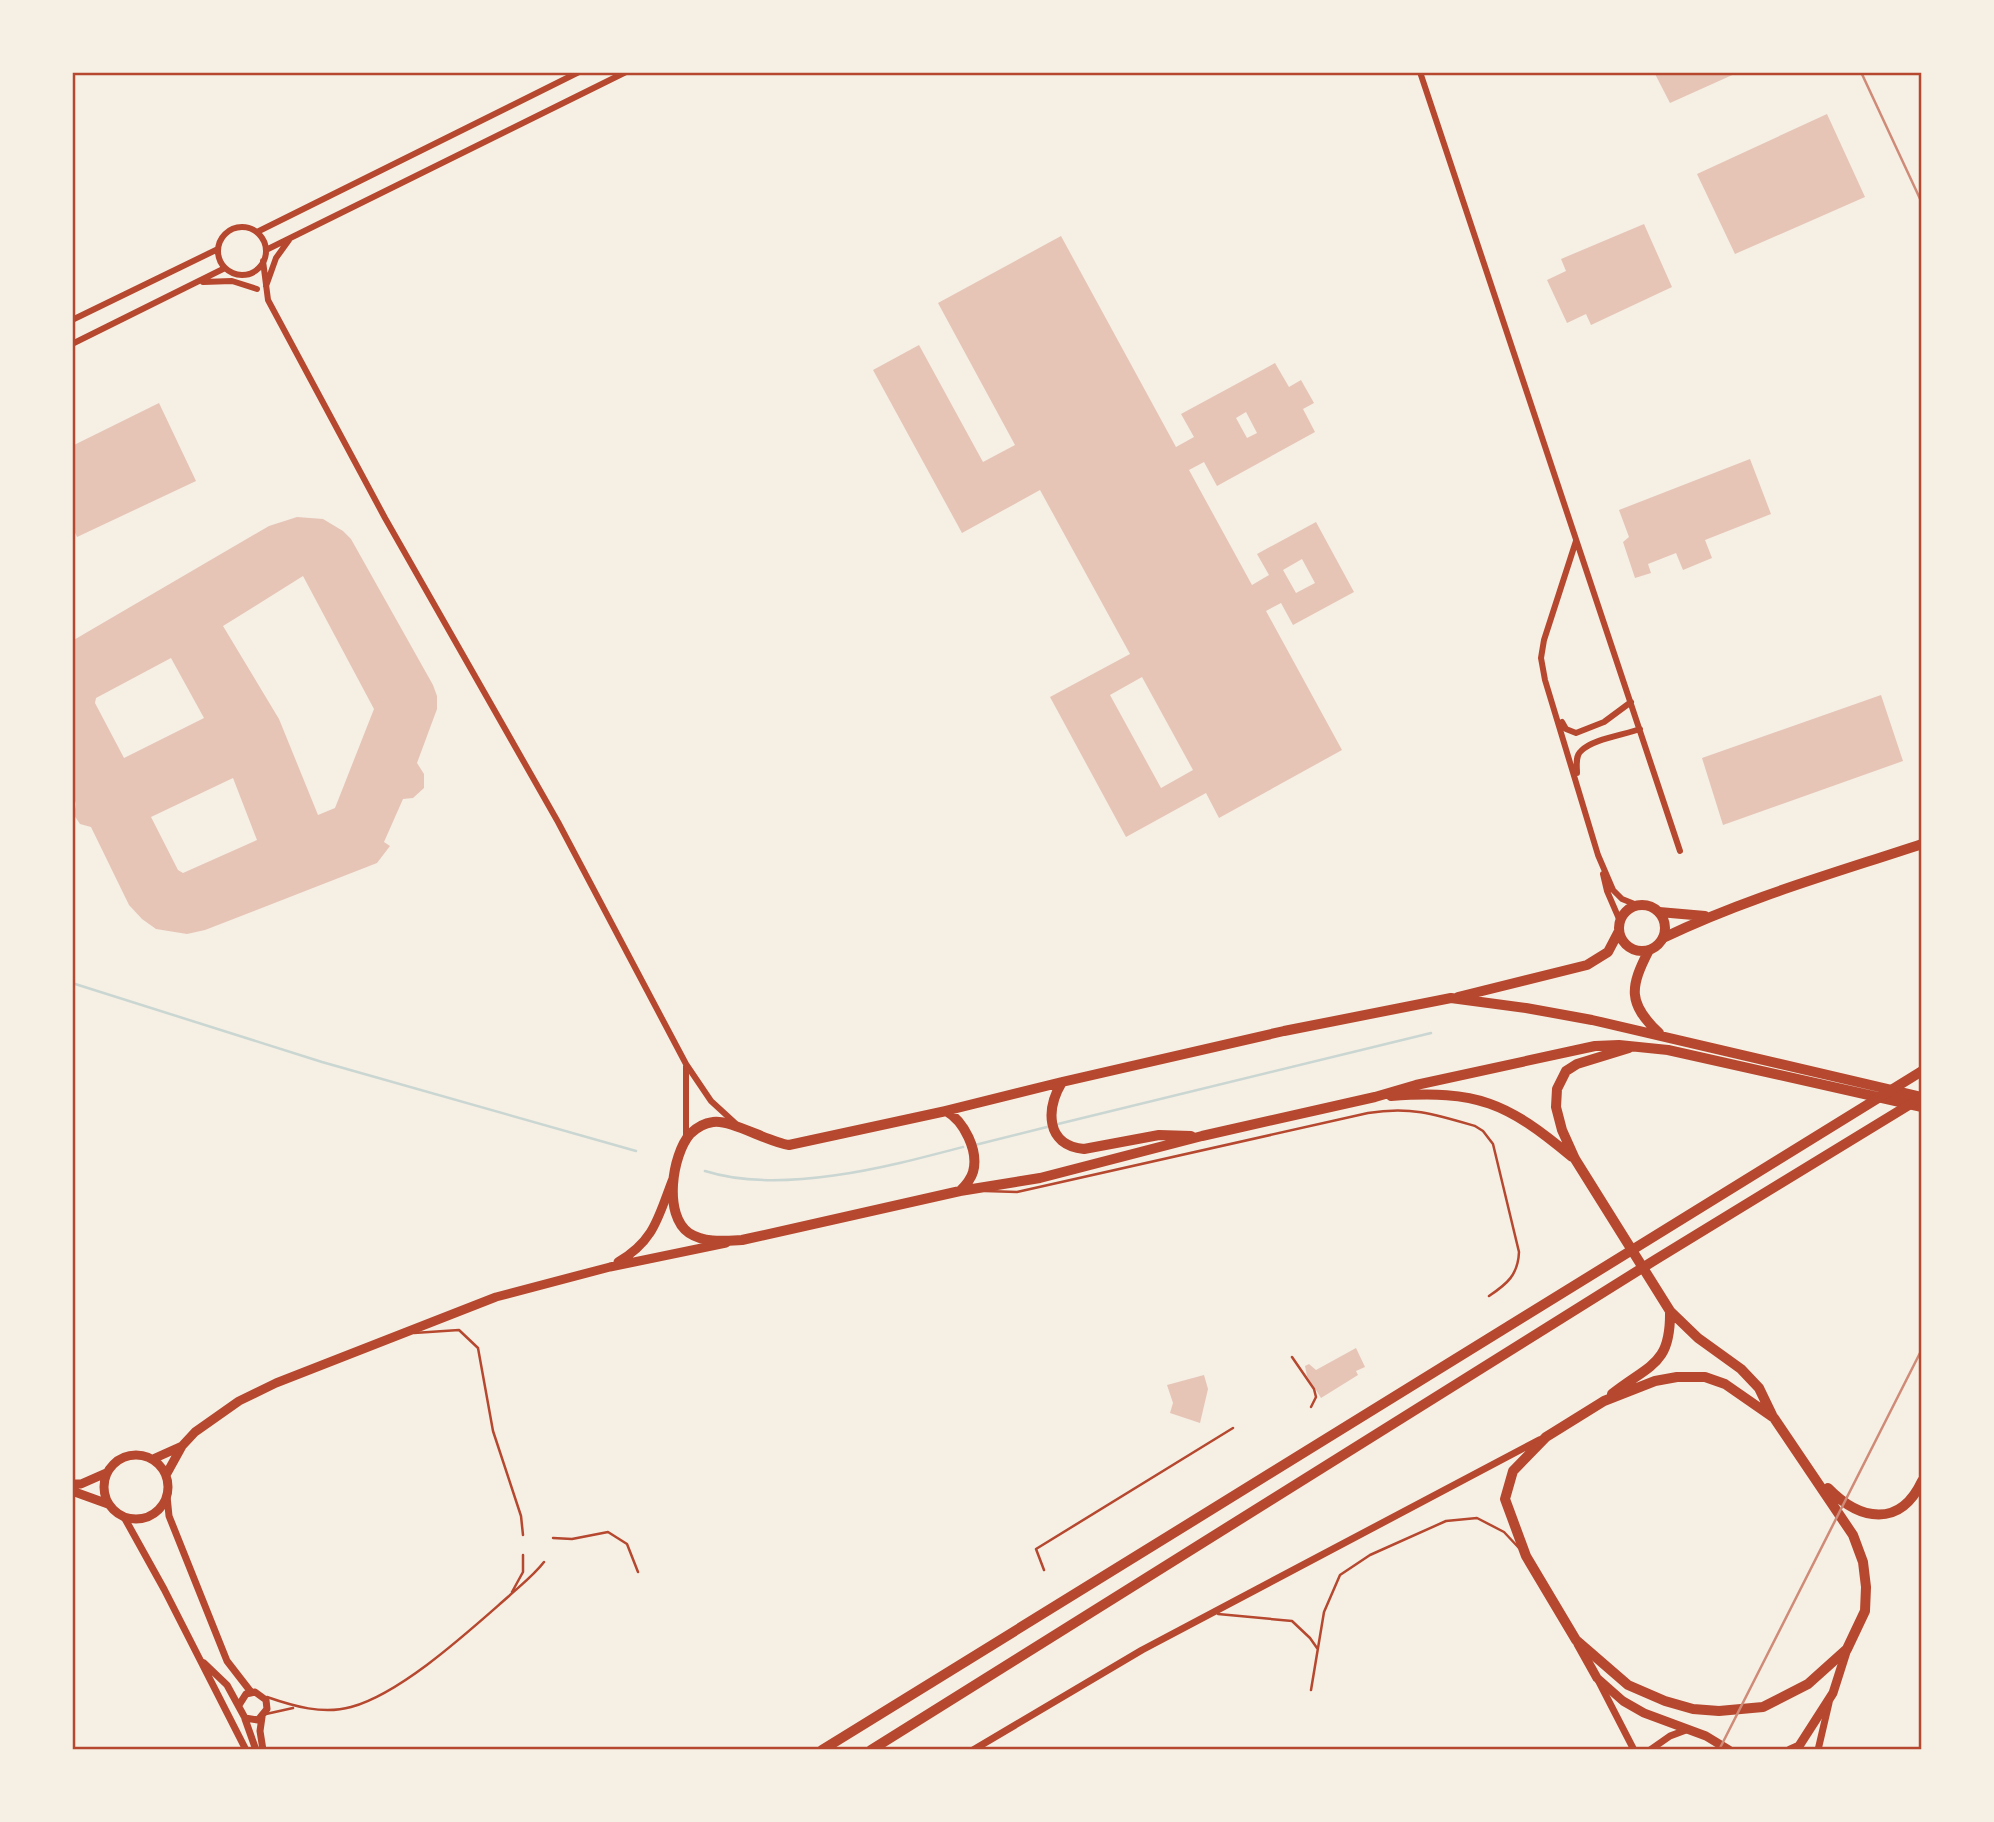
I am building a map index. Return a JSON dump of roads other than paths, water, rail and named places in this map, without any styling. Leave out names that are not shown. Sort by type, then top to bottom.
[{"type":"highway","points":[[822,1750],[1922,1071]]},
{"type":"highway","points":[[871,1750],[1644,1267],[1922,1097]]},
{"type":"main road","points":[[1620,926],[1625,943],[1642,951],[1648,950],[1657,946],[1663,938],[1709,916],[1922,844]]},
{"type":"main road","points":[[610,1267],[643,1245],[656,1224],[686,1140],[695,1129],[715,1121],[722,1121],[768,1140],[789,1145],[942,1112],[1284,1031],[1451,998],[1587,965],[1608,952],[1627,911],[1637,905],[1646,905],[1659,912],[1709,916]]},
{"type":"main road","points":[[1659,912],[1665,925],[1663,938]]},
{"type":"main road","points":[[1648,950],[1635,979],[1634,993],[1644,1019],[1662,1036]]},
{"type":"main road","points":[[1451,998],[1539,1010],[1922,1097]]},
{"type":"main road","points":[[166,1475],[182,1446],[209,1420],[239,1401],[276,1383],[496,1297],[610,1267],[960,1191],[1040,1178],[1416,1085],[1595,1046],[1619,1045],[1668,1050],[1922,1107]]},
{"type":"main road","points":[[1631,1047],[1577,1064],[1566,1071],[1557,1089],[1556,1107],[1575,1159],[1670,1311],[1698,1338],[1741,1369],[1759,1388],[1774,1418],[1853,1535],[1863,1562],[1865,1611],[1847,1649],[1833,1693],[1795,1749]]},
{"type":"main road","points":[[1062,1082],[1051,1109],[1052,1125],[1058,1139],[1072,1148],[1084,1149],[1159,1135],[1202,1136]]},
{"type":"main road","points":[[1375,1097],[1450,1094],[1485,1100],[1519,1115],[1575,1159]]},
{"type":"main road","points":[[942,1112],[961,1122],[974,1158],[970,1179],[960,1191]]},
{"type":"main road","points":[[673,1179],[675,1212],[684,1228],[699,1238],[742,1240]]},
{"type":"main road","points":[[1670,1311],[1670,1334],[1666,1349],[1658,1360],[1604,1401],[1546,1437],[1513,1471],[1506,1499],[1526,1556],[1597,1678],[1623,1701],[1644,1713],[1706,1737],[1729,1750]]},
{"type":"main road","points":[[1604,1401],[1655,1381],[1677,1377],[1706,1377],[1725,1384],[1774,1418]]},
{"type":"main road","points":[[153,1459],[182,1446]]},
{"type":"main road","points":[[131,1454],[142,1454],[153,1459],[166,1475],[167,1496],[155,1513],[145,1518],[124,1517],[115,1512],[104,1494],[106,1473],[112,1464],[131,1454]]},
{"type":"main road","points":[[1806,1465],[1835,1495],[1858,1511],[1879,1516],[1898,1511],[1915,1497],[1922,1482]]},
{"type":"main road","points":[[72,1484],[81,1484],[106,1473]]},
{"type":"main road","points":[[72,1491],[108,1504]]},
{"type":"main road","points":[[1576,1640],[1628,1685],[1684,1706],[1718,1711],[1763,1707],[1808,1684],[1847,1649]]},
{"type":"street","points":[[257,232],[579,72]]},
{"type":"street","points":[[265,250],[626,72]]},
{"type":"street","points":[[1420,72],[1680,850]]},
{"type":"street","points":[[268,300],[263,261],[264,243],[257,232],[250,228],[236,227],[223,235],[218,249],[221,262],[225,268],[257,289],[268,300],[386,518],[558,822],[686,1064],[711,1101],[739,1127]]},
{"type":"street","points":[[266,288],[282,247],[295,235]]},
{"type":"street","points":[[72,320],[218,249]]},
{"type":"street","points":[[235,273],[251,272],[263,261]]},
{"type":"street","points":[[72,344],[225,268]]},
{"type":"street","points":[[194,283],[232,281],[257,289]]},
{"type":"street","points":[[1577,539],[1544,640],[1541,658],[1545,680],[1602,865],[1607,891],[1620,926]]},
{"type":"street","points":[[1557,716],[1566,729],[1576,733],[1604,722],[1631,702]]},
{"type":"street","points":[[1577,782],[1577,758],[1581,750],[1640,729]]},
{"type":"street","points":[[1602,865],[1613,890],[1622,899],[1637,905]]},
{"type":"street","points":[[686,1064],[686,1140]]},
{"type":"street","points":[[973,1750],[1142,1650],[1546,1437]]},
{"type":"street","points":[[167,1496],[169,1516],[227,1661],[250,1692],[264,1696],[267,1705],[260,1731],[263,1750]]},
{"type":"street","points":[[124,1517],[134,1531],[246,1750]]},
{"type":"street","points":[[198,1657],[228,1685],[245,1718],[256,1750]]},
{"type":"street","points":[[1597,1678],[1634,1750]]},
{"type":"street","points":[[239,1705],[242,1697],[250,1692]]},
{"type":"street","points":[[1818,1750],[1833,1693]]},
{"type":"street","points":[[245,1718],[254,1721],[264,1716]]},
{"type":"street","points":[[1650,1750],[1670,1736],[1686,1730]]},
{"type":"lane","points":[[960,1191],[1017,1192],[1368,1113],[1413,1109],[1475,1126],[1483,1131],[1493,1144],[1519,1252],[1512,1279],[1489,1296]]},
{"type":"lane","points":[[390,1337],[458,1329],[478,1348],[493,1431],[521,1516],[523,1535]]},
{"type":"lane","points":[[1292,1357],[1314,1389],[1316,1397],[1311,1407]]},
{"type":"lane","points":[[1044,1570],[1036,1549],[1233,1428]]},
{"type":"lane","points":[[1311,1690],[1324,1612],[1340,1576],[1370,1555],[1446,1521],[1477,1518],[1504,1532],[1526,1556]]},
{"type":"lane","points":[[553,1538],[572,1539],[608,1532],[627,1544],[638,1572]]},
{"type":"lane","points":[[510,1595],[523,1572],[523,1555]]},
{"type":"lane","points":[[264,1696],[295,1707],[330,1710],[349,1708],[391,1690],[473,1628],[544,1562]]},
{"type":"lane","points":[[1213,1614],[1292,1620],[1317,1648]]},
{"type":"lane","points":[[264,1716],[295,1707]]},
{"type":"waterway","points":[[72,983],[322,1062],[636,1151]]},
{"type":"waterway","points":[[1058,1124],[1431,1033]]},
{"type":"waterway","points":[[975,1145],[1047,1127]]},
{"type":"waterway","points":[[705,1171],[735,1178],[767,1180],[834,1176],[963,1147]]},
{"type":"railway","points":[[1861,72],[1922,203]]},
{"type":"railway","points":[[1719,1750],[1922,1349]]}]
